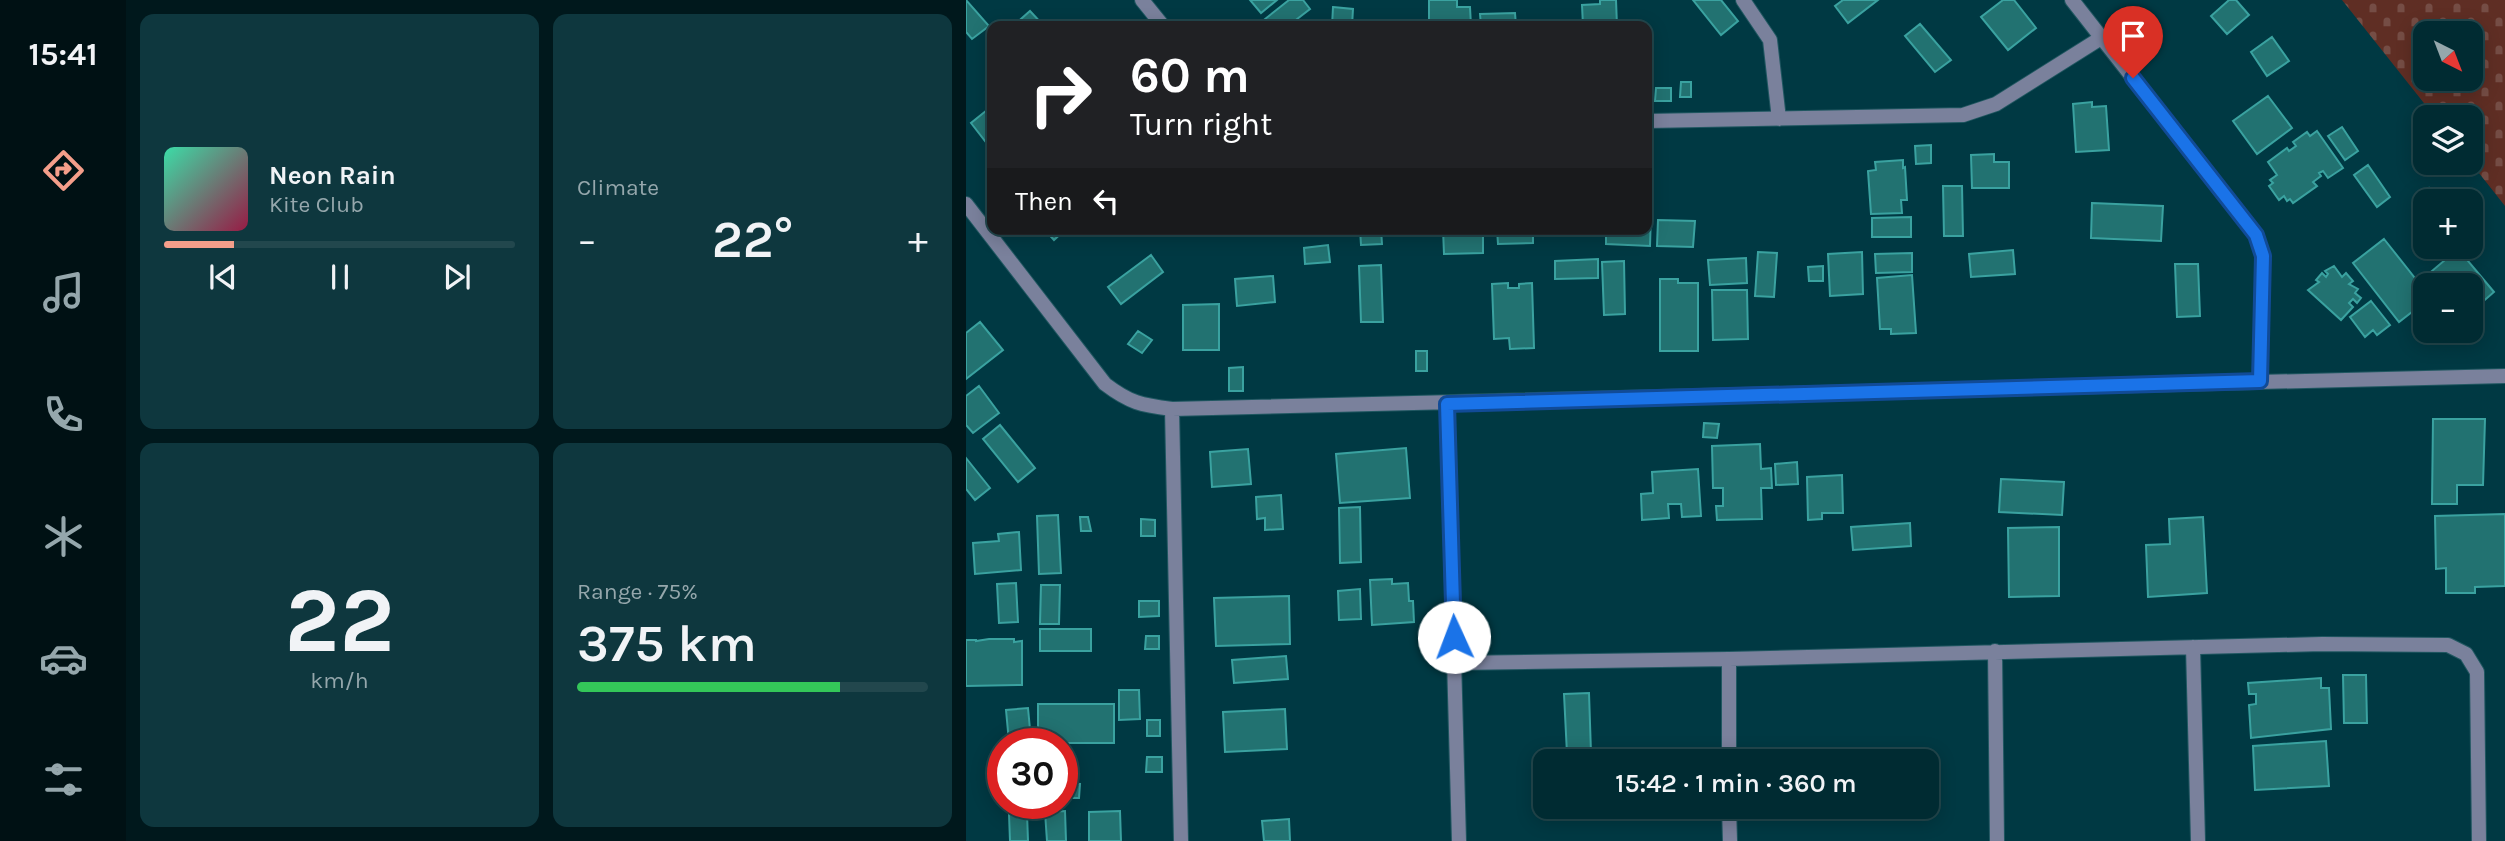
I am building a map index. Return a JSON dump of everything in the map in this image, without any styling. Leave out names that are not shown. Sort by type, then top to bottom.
[{"type":"street","points":[[1142,0],[1159,21]]},
{"type":"street","points":[[1743,0],[1770,40],[1779,119]]},
{"type":"street","points":[[2072,0],[2256,235],[2263,256],[2260,381]]},
{"type":"street","points":[[1652,121],[1963,115],[1984,109],[2101,38]]},
{"type":"street","points":[[966,204],[987,231]]},
{"type":"street","points":[[990,235],[1105,384],[1125,399],[1143,405],[1172,409],[2505,376]]},
{"type":"street","points":[[1447,404],[1459,841]]},
{"type":"street","points":[[1172,409],[1181,841]]},
{"type":"street","points":[[1455,663],[2322,644],[2448,645],[2466,654],[2477,672],[2479,841]]},
{"type":"street","points":[[2193,647],[2198,841]]},
{"type":"street","points":[[1995,651],[1997,841]]},
{"type":"street","points":[[1729,659],[1729,749]]},
{"type":"street","points":[[1730,819],[1730,841]]},
{"type":"green space","points":[[2342,0],[2505,0],[2505,206],[2480,175],[2483,175],[2483,105],[2425,105],[2414,91],[2483,91],[2483,21],[2413,21],[2413,89]]},
{"type":"building","points":[[966,0],[987,24],[987,28],[972,39],[966,32]]},
{"type":"building","points":[[1250,0],[1277,0],[1261,13]]},
{"type":"building","points":[[1289,0],[1303,0],[1310,9],[1294,21],[1263,21]]},
{"type":"building","points":[[1429,0],[1457,0],[1457,7],[1470,7],[1471,21],[1429,21]]},
{"type":"building","points":[[1600,0],[1616,0],[1617,21],[1583,21],[1582,5],[1600,4]]},
{"type":"building","points":[[1693,0],[1721,0],[1738,21],[1721,35]]},
{"type":"building","points":[[1843,0],[1878,0],[1848,23],[1835,6]]},
{"type":"building","points":[[2003,0],[2014,0],[2036,28],[2008,50],[1981,17]]},
{"type":"building","points":[[2229,0],[2236,0],[2249,15],[2227,34],[2211,16]]},
{"type":"building","points":[[1333,7],[1353,9],[1352,21],[1332,21]]},
{"type":"building","points":[[1030,11],[1039,21],[1019,21]]},
{"type":"building","points":[[1515,13],[1516,21],[1481,21],[1480,14]]},
{"type":"building","points":[[1920,24],[1951,60],[1935,72],[1905,36]]},
{"type":"building","points":[[2272,37],[2289,61],[2267,76],[2251,52]]},
{"type":"building","points":[[1681,82],[1691,82],[1691,97],[1680,97]]},
{"type":"building","points":[[1656,88],[1671,88],[1671,101],[1655,101]]},
{"type":"building","points":[[2268,96],[2292,128],[2257,154],[2233,121]]},
{"type":"building","points":[[2092,102],[2092,107],[2106,106],[2109,150],[2076,152],[2073,104]]},
{"type":"building","points":[[987,110],[987,144],[971,123]]},
{"type":"building","points":[[2342,127],[2358,151],[2345,160],[2328,136]]},
{"type":"building","points":[[2317,131],[2343,168],[2328,178],[2323,171],[2319,173],[2321,176],[2313,182],[2317,186],[2293,203],[2290,199],[2287,201],[2284,196],[2279,200],[2269,186],[2273,183],[2270,180],[2277,175],[2268,162],[2287,148],[2289,151],[2296,146],[2293,142],[2307,132],[2310,136]]},
{"type":"building","points":[[1931,145],[1931,163],[1916,164],[1915,146]]},
{"type":"building","points":[[1994,154],[1994,162],[2009,162],[2009,188],[1972,188],[1971,155]]},
{"type":"building","points":[[1903,160],[1907,200],[1901,200],[1902,213],[1871,214],[1868,171],[1876,170],[1875,162]]},
{"type":"building","points":[[2368,165],[2390,197],[2377,207],[2354,175]]},
{"type":"building","points":[[1943,186],[1962,186],[1963,236],[1944,236]]},
{"type":"building","points":[[2092,203],[2163,206],[2161,241],[2091,238]]},
{"type":"building","points":[[1911,217],[1911,237],[1872,237],[1872,218]]},
{"type":"building","points":[[1658,220],[1695,221],[1693,247],[1657,246]]},
{"type":"building","points":[[1360,235],[1381,235],[1382,244],[1361,245]]},
{"type":"building","points":[[1443,235],[1483,235],[1483,253],[1444,254]]},
{"type":"building","points":[[1497,235],[1533,235],[1533,243],[1498,244]]},
{"type":"building","points":[[1606,235],[1650,235],[1650,246],[1606,244]]},
{"type":"building","points":[[2384,239],[2413,276],[2413,311],[2399,322],[2353,263]]},
{"type":"building","points":[[1328,245],[1330,262],[1305,264],[1304,248]]},
{"type":"building","points":[[2013,250],[2015,274],[1971,277],[1969,254]]},
{"type":"building","points":[[1758,252],[1777,253],[1774,297],[1755,296]]},
{"type":"building","points":[[1862,252],[1863,294],[1830,296],[1828,254]]},
{"type":"building","points":[[1912,253],[1912,272],[1876,273],[1875,254]]},
{"type":"building","points":[[1151,255],[1163,272],[1121,304],[1108,287]]},
{"type":"building","points":[[1746,258],[1747,283],[1710,285],[1708,260]]},
{"type":"building","points":[[1598,259],[1598,278],[1555,279],[1555,261]]},
{"type":"building","points":[[2446,259],[2466,259],[2478,273],[2430,273]]},
{"type":"building","points":[[1624,261],[1625,314],[1604,315],[1602,262]]},
{"type":"building","points":[[2175,264],[2198,264],[2200,316],[2177,317]]},
{"type":"building","points":[[1381,265],[1383,322],[1361,322],[1359,266]]},
{"type":"building","points":[[1823,266],[1823,281],[1809,281],[1808,267]]},
{"type":"building","points":[[2334,266],[2342,277],[2346,273],[2353,281],[2349,284],[2358,289],[2355,293],[2361,298],[2357,303],[2353,299],[2349,303],[2353,307],[2341,320],[2308,290],[2319,282],[2316,280],[2322,273],[2326,277],[2328,274],[2325,271]]},
{"type":"building","points":[[1912,275],[1916,333],[1891,334],[1891,329],[1880,329],[1877,278]]},
{"type":"building","points":[[1273,276],[1275,302],[1237,306],[1235,279]]},
{"type":"building","points":[[1660,279],[1698,283],[1698,351],[1660,351]]},
{"type":"building","points":[[2483,279],[2494,292],[2483,302]]},
{"type":"building","points":[[1508,283],[1508,288],[1519,288],[1519,284],[1532,283],[1534,348],[1510,349],[1509,338],[1494,339],[1492,284]]},
{"type":"building","points":[[1712,290],[1747,290],[1748,339],[1713,340]]},
{"type":"building","points":[[2371,301],[2390,325],[2377,335],[2373,330],[2365,337],[2350,317]]},
{"type":"building","points":[[1219,304],[1219,350],[1183,350],[1183,305]]},
{"type":"building","points":[[980,322],[1003,350],[966,379],[966,333]]},
{"type":"building","points":[[1138,331],[1152,340],[1142,353],[1128,344]]},
{"type":"building","points":[[1416,351],[1427,351],[1427,371],[1416,371]]},
{"type":"building","points":[[1243,367],[1243,391],[1229,391],[1229,368]]},
{"type":"building","points":[[979,386],[999,413],[973,433],[966,425],[966,396]]},
{"type":"building","points":[[2433,419],[2485,419],[2483,485],[2457,485],[2457,504],[2432,504]]},
{"type":"building","points":[[1704,423],[1719,424],[1717,438],[1703,437]]},
{"type":"building","points":[[1000,425],[1035,468],[1018,482],[983,439]]},
{"type":"building","points":[[1760,444],[1761,469],[1771,468],[1772,488],[1761,488],[1762,519],[1717,520],[1716,506],[1723,506],[1723,488],[1713,488],[1712,446]]},
{"type":"building","points":[[1406,448],[1410,498],[1340,503],[1336,454]]},
{"type":"building","points":[[1248,449],[1251,484],[1212,487],[1210,452]]},
{"type":"building","points":[[966,458],[990,488],[975,500],[966,489]]},
{"type":"building","points":[[1797,462],[1798,484],[1776,485],[1775,464]]},
{"type":"building","points":[[1698,469],[1701,516],[1682,517],[1681,504],[1668,504],[1669,518],[1642,520],[1641,494],[1653,493],[1652,472]]},
{"type":"building","points":[[1842,475],[1843,513],[1822,513],[1822,519],[1808,520],[1807,477]]},
{"type":"building","points":[[2001,479],[2064,482],[2062,515],[1999,512]]},
{"type":"building","points":[[1281,495],[1283,529],[1265,530],[1265,518],[1257,519],[1256,497]]},
{"type":"building","points":[[1360,507],[1361,562],[1340,563],[1339,508]]},
{"type":"building","points":[[2505,514],[2505,586],[2475,587],[2475,593],[2446,593],[2446,568],[2436,569],[2435,516]]},
{"type":"building","points":[[1058,515],[1061,573],[1039,574],[1037,516]]},
{"type":"building","points":[[1080,517],[1088,517],[1091,531],[1081,531]]},
{"type":"building","points":[[2203,517],[2207,593],[2148,597],[2146,545],[2170,544],[2169,519]]},
{"type":"building","points":[[1141,519],[1155,520],[1155,536],[1141,536]]},
{"type":"building","points":[[1910,523],[1911,546],[1853,550],[1851,527]]},
{"type":"building","points":[[2059,527],[2059,596],[2009,597],[2008,528]]},
{"type":"building","points":[[1019,532],[1021,570],[975,574],[973,543],[999,541],[998,534]]},
{"type":"building","points":[[1392,579],[1392,584],[1408,583],[1409,601],[1413,601],[1414,622],[1372,625],[1370,580]]},
{"type":"building","points":[[1016,583],[1018,622],[999,623],[997,584]]},
{"type":"building","points":[[1041,585],[1060,585],[1059,624],[1040,624]]},
{"type":"building","points":[[1360,589],[1361,619],[1339,620],[1338,591]]},
{"type":"building","points":[[1289,596],[1290,644],[1216,646],[1214,598]]},
{"type":"building","points":[[1139,601],[1159,601],[1159,616],[1139,617]]},
{"type":"building","points":[[1040,629],[1091,629],[1091,651],[1040,651]]},
{"type":"building","points":[[1146,636],[1159,636],[1159,649],[1145,649]]},
{"type":"building","points":[[966,640],[1022,641],[1022,685],[966,686]]},
{"type":"building","points":[[1286,656],[1288,679],[1234,683],[1232,660]]},
{"type":"building","points":[[2343,675],[2366,675],[2367,723],[2344,723]]},
{"type":"building","points":[[2321,678],[2321,688],[2329,688],[2331,729],[2251,738],[2249,705],[2256,704],[2256,694],[2249,694],[2248,683]]},
{"type":"building","points":[[1119,690],[1139,690],[1140,719],[1119,720]]},
{"type":"building","points":[[1589,693],[1591,749],[1567,749],[1564,694]]},
{"type":"building","points":[[1038,704],[1114,704],[1114,743],[1078,743],[1078,728],[1038,728]]},
{"type":"building","points":[[1028,708],[1030,728],[1008,728],[1006,710]]},
{"type":"building","points":[[1285,709],[1287,749],[1225,752],[1223,712]]},
{"type":"building","points":[[1147,720],[1160,720],[1160,736],[1147,736]]},
{"type":"building","points":[[2326,741],[2329,786],[2255,790],[2253,746]]},
{"type":"building","points":[[1147,757],[1162,757],[1162,772],[1146,772]]},
{"type":"building","points":[[1120,811],[1121,841],[1089,841],[1089,812]]},
{"type":"building","points":[[1009,819],[1027,819],[1028,841],[1010,841]]},
{"type":"building","points":[[1045,819],[1065,819],[1066,841],[1047,841]]},
{"type":"building","points":[[1289,819],[1290,841],[1264,841],[1262,821]]},
{"type":"route","points":[[1454,637],[1447,404],[2260,381],[2263,256],[2256,235],[2133,78]]}]
